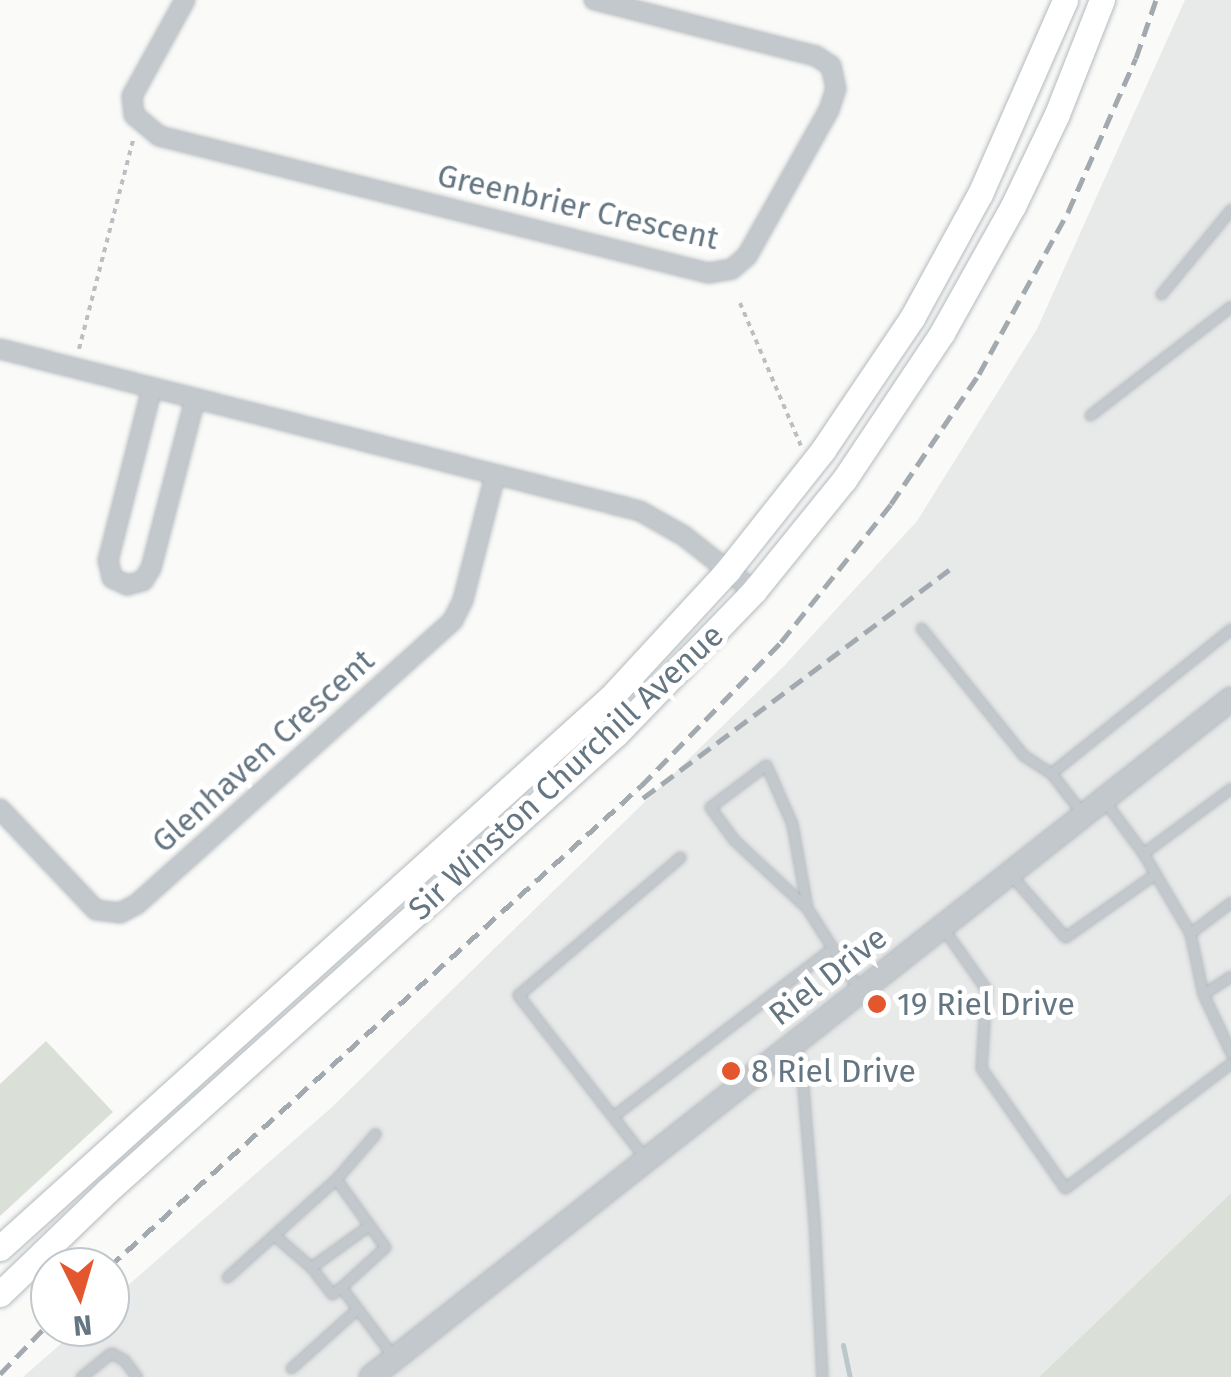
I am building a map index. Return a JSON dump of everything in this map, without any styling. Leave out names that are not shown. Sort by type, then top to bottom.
[{"type":"main road","name":"Sir Winston Churchill Avenue","points":[[0,1248],[611,697],[728,570],[823,450],[912,318],[980,194],[1065,0]]},
{"type":"main road","name":"Sir Winston Churchill Avenue","points":[[0,1294],[108,1191],[616,734],[754,591],[844,480],[942,333],[1035,160],[1102,0]]},
{"type":"street","name":"Greenbrier Crescent","points":[[185,0],[132,96],[134,115],[159,136],[708,272],[732,270],[747,256],[834,99],[831,66],[816,56],[594,0]]},
{"type":"street","points":[[0,349],[653,516],[754,591]]},
{"type":"street","points":[[152,388],[108,560],[112,578],[118,583],[137,584],[151,568],[195,399]]},
{"type":"street","name":"Glenhaven Crescent","points":[[0,809],[96,910],[120,913],[137,904],[453,620],[463,600],[495,474]]},
{"type":"street","name":"Riel Drive","points":[[370,1377],[1231,699]]},
{"type":"lane","points":[[1162,294],[1231,210]]},
{"type":"lane","points":[[1090,415],[1231,306]]},
{"type":"lane","points":[[921,628],[1023,755],[1050,773],[1084,815]]},
{"type":"lane","points":[[1050,773],[1231,629]]},
{"type":"lane","points":[[808,908],[792,824],[766,764],[710,807],[734,840],[808,908],[860,992]]},
{"type":"lane","points":[[1142,853],[1231,788]]},
{"type":"lane","points":[[1103,799],[1142,853],[1190,933],[1203,994],[1231,1054]]},
{"type":"lane","points":[[647,1160],[518,995],[680,857]]},
{"type":"lane","points":[[1010,874],[1065,938],[1155,874]]},
{"type":"lane","points":[[1190,933],[1231,902]]},
{"type":"lane","points":[[942,927],[986,989],[981,1068],[1065,1188],[1231,1063]]},
{"type":"lane","points":[[613,1116],[833,947]]},
{"type":"lane","points":[[1203,994],[1231,976]]},
{"type":"lane","points":[[794,1044],[801,1063],[811,1181],[822,1377]]},
{"type":"lane","points":[[227,1277],[336,1179],[374,1134]]},
{"type":"lane","points":[[274,1235],[311,1267],[332,1294],[384,1248],[336,1179]]},
{"type":"lane","points":[[311,1267],[368,1226]]},
{"type":"lane","points":[[340,1287],[394,1358]]},
{"type":"lane","points":[[291,1368],[357,1309]]},
{"type":"lane","points":[[83,1376],[111,1353],[124,1360],[137,1377]]},
{"type":"path","points":[[74,368],[133,140]]},
{"type":"path","points":[[740,303],[801,447]]},
{"type":"shaded area","points":[[1185,0],[1231,0],[1231,1193],[1039,1377],[23,1377],[57,1347],[130,1347],[130,1284],[331,1108],[785,665],[917,521],[1037,329]]},
{"type":"shaded area","points":[[46,1041],[113,1112],[0,1216],[0,1084]]},
{"type":"shaded area","points":[[1231,1193],[1231,1377],[1039,1377]]},
{"type":"waterway","points":[[843,1345],[850,1377]]},
{"type":"railway","points":[[130,1248],[641,786],[781,642],[891,504],[979,374],[1068,212],[1136,58],[1156,0]]},
{"type":"railway","points":[[643,798],[949,570]]},
{"type":"railway","points":[[0,1374],[30,1343]]},
{"type":"place","name":"19 Riel Drive","points":[[877,1004]]},
{"type":"place","name":"8 Riel Drive","points":[[731,1071]]}]
